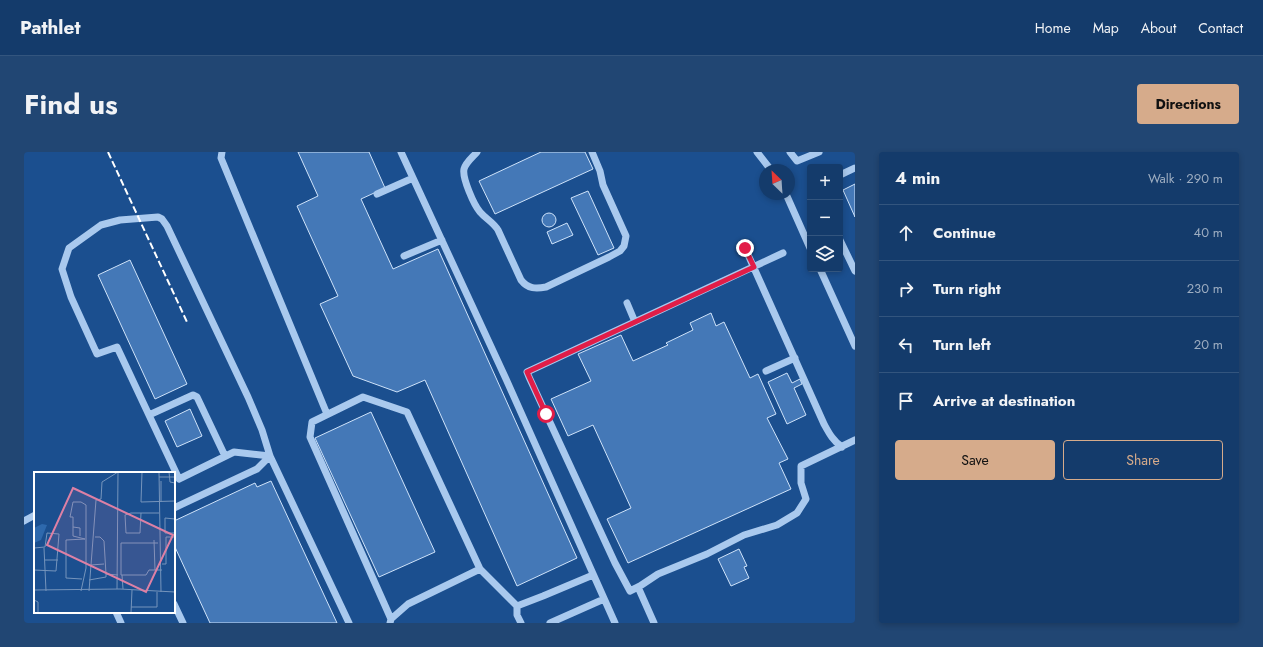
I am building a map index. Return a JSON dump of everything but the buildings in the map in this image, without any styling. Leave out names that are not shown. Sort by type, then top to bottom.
[{"type":"street","points":[[222,152],[221,158],[327,414]]},
{"type":"street","points":[[401,152],[506,379],[615,623]]},
{"type":"street","points":[[477,152],[466,165],[463,175],[470,192],[478,210],[494,224],[498,230],[521,280],[528,286],[536,288],[546,287],[609,258],[624,246],[626,236],[603,185],[600,171],[592,152]]},
{"type":"street","points":[[757,152],[766,164]]},
{"type":"street","points":[[790,152],[797,161],[818,152]]},
{"type":"street","points":[[843,174],[855,168]]},
{"type":"street","points":[[377,194],[413,178]]},
{"type":"street","points":[[789,200],[807,234]]},
{"type":"street","points":[[270,456],[234,452],[179,479],[117,347],[97,354],[70,298],[62,269],[69,248],[101,225],[120,220],[152,217],[162,219],[167,226],[248,397],[262,430],[270,456],[349,623]]},
{"type":"street","points":[[404,256],[442,240]]},
{"type":"street","points":[[843,246],[855,271]]},
{"type":"street","points":[[745,248],[832,438],[842,447]]},
{"type":"street","points":[[783,253],[527,372],[615,563],[630,591],[658,574],[707,554],[744,535],[777,525],[797,513],[806,499],[801,483],[801,466],[855,440]]},
{"type":"street","points":[[821,272],[855,346]]},
{"type":"street","points":[[627,303],[635,322]]},
{"type":"street","points":[[766,371],[795,358]]},
{"type":"street","points":[[149,415],[193,395],[197,397],[225,456]]},
{"type":"street","points":[[480,568],[408,604],[391,621],[311,442],[310,437],[312,422],[363,398],[407,412],[480,568],[517,606],[517,615],[521,623]]},
{"type":"street","points":[[175,508],[257,468],[270,456]]},
{"type":"street","points":[[24,520],[34,516]]},
{"type":"street","points":[[517,606],[593,575]]},
{"type":"street","points":[[638,587],[654,623]]},
{"type":"street","points":[[550,623],[604,599]]},
{"type":"street","points":[[175,606],[183,623]]},
{"type":"street","points":[[116,613],[121,623]]},
{"type":"railway","points":[[108,152],[187,322]]},
{"type":"route","points":[[546,414],[527,372],[754,267],[745,248]]}]
